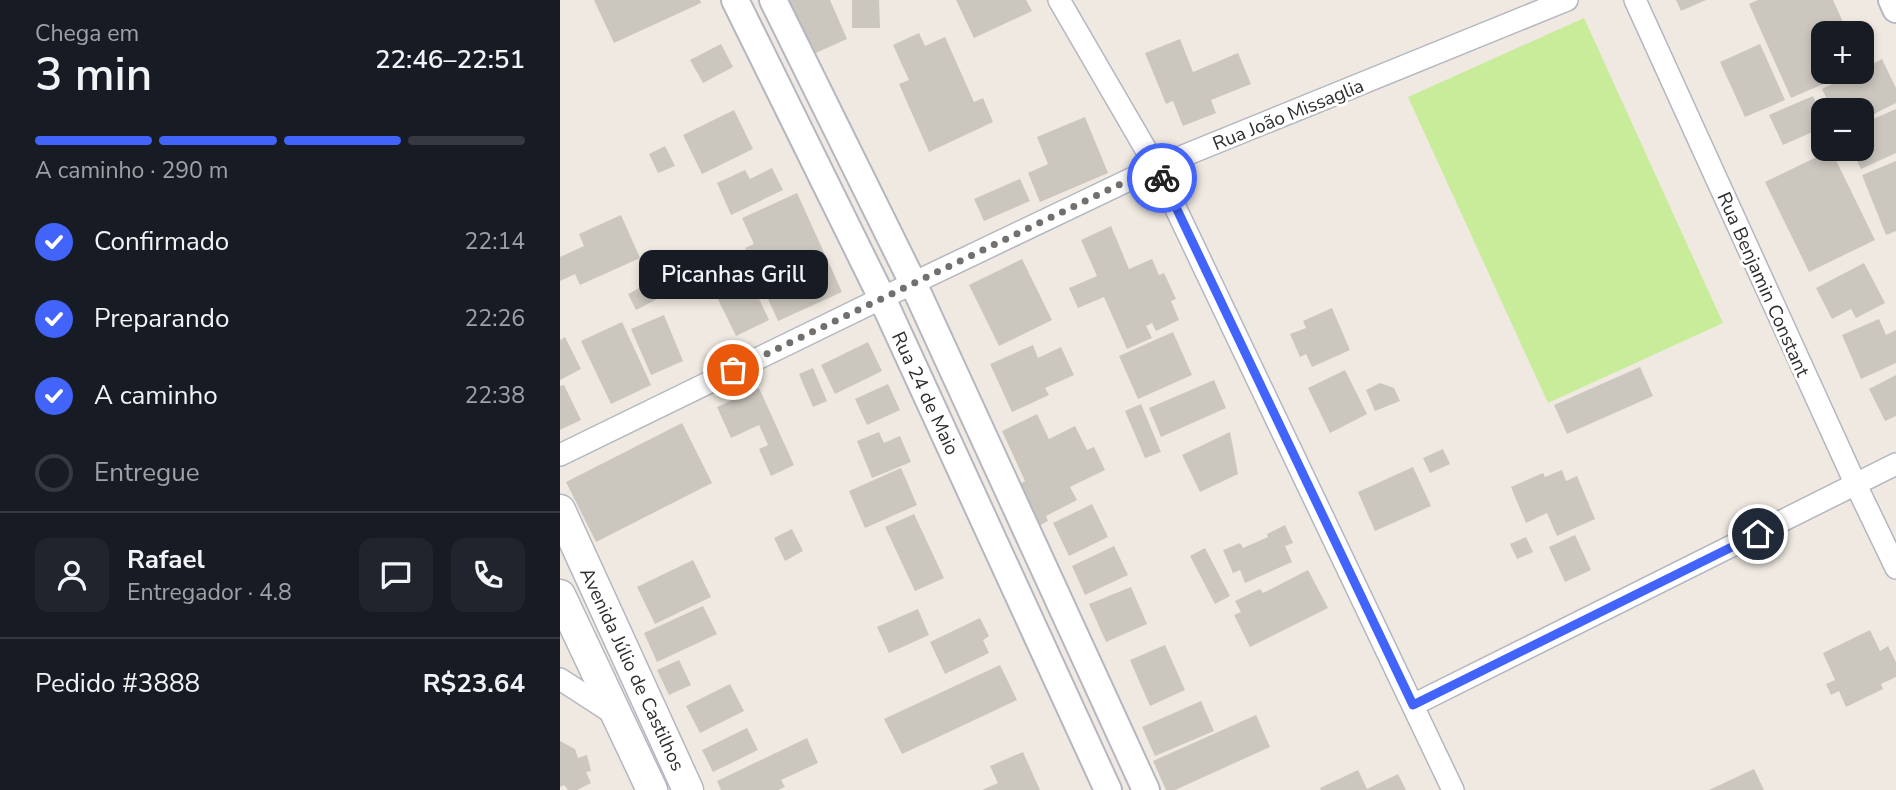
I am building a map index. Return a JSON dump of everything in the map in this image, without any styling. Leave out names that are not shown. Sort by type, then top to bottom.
[{"type":"main road","name":"Avenida Júlio de Castilhos","points":[[560,510],[688,790]]},
{"type":"main road","name":"Avenida Júlio de Castilhos","points":[[560,595],[652,790]]},
{"type":"street","name":"Rua 24 de Maio","points":[[735,0],[882,298],[1108,790]]},
{"type":"street","name":"Rua 24 de Maio","points":[[773,0],[913,283],[1146,790]]},
{"type":"street","points":[[1059,0],[1156,167],[1453,790]]},
{"type":"street","name":"Rua João Missaglia","points":[[560,455],[1156,167],[1567,0]]},
{"type":"street","name":"Rua Benjamin Constant","points":[[1635,0],[1896,568]]},
{"type":"street","points":[[1892,0],[1896,9]]},
{"type":"street","points":[[1413,705],[1896,464]]},
{"type":"street","points":[[560,679],[619,717]]},
{"type":"green space","points":[[1584,18],[1723,323],[1548,403],[1408,97]]},
{"type":"building","points":[[594,0],[700,0],[701,3],[614,43]]},
{"type":"building","points":[[784,0],[830,0],[847,39],[809,56]]},
{"type":"building","points":[[852,0],[879,0],[880,28],[852,28]]},
{"type":"building","points":[[956,0],[1026,0],[1032,11],[974,38]]},
{"type":"building","points":[[1676,0],[1706,0],[1681,11]]},
{"type":"building","points":[[1758,0],[1833,0],[1843,21],[1811,21],[1811,84],[1823,84],[1791,98],[1749,4]]},
{"type":"building","points":[[919,33],[925,46],[945,37],[974,102],[983,98],[993,122],[929,152],[899,84],[909,80],[893,45]]},
{"type":"building","points":[[1180,39],[1193,72],[1238,53],[1251,84],[1211,100],[1216,113],[1183,126],[1173,101],[1166,104],[1145,53]]},
{"type":"building","points":[[721,44],[733,67],[703,83],[690,60]]},
{"type":"building","points":[[1760,44],[1785,100],[1745,117],[1720,62]]},
{"type":"building","points":[[1882,59],[1896,88],[1896,103],[1874,114],[1874,98],[1826,98],[1822,89],[1832,84],[1874,84],[1874,63]]},
{"type":"building","points":[[1813,96],[1814,98],[1811,98],[1811,133],[1783,145],[1769,115]]},
{"type":"building","points":[[1896,109],[1896,153],[1861,169],[1857,161],[1874,161],[1874,119]]},
{"type":"building","points":[[734,110],[753,149],[702,174],[683,135]]},
{"type":"building","points":[[1085,117],[1108,173],[1040,202],[1028,173],[1048,164],[1037,137]]},
{"type":"building","points":[[665,146],[675,166],[658,173],[649,154]]},
{"type":"building","points":[[1811,160],[1836,161],[1875,240],[1809,272],[1765,182]]},
{"type":"building","points":[[1896,161],[1896,231],[1886,235],[1862,175]]},
{"type":"building","points":[[772,168],[783,190],[731,215],[717,183],[745,170],[750,179]]},
{"type":"building","points":[[1020,179],[1030,201],[984,221],[974,199]]},
{"type":"building","points":[[797,193],[842,292],[778,321],[745,248],[754,244],[742,218]]},
{"type":"building","points":[[621,215],[640,258],[580,285],[575,274],[560,281],[560,257],[584,246],[579,234]]},
{"type":"building","points":[[1111,226],[1129,269],[1152,259],[1159,275],[1164,273],[1176,299],[1171,301],[1179,320],[1156,331],[1152,323],[1146,326],[1152,338],[1127,349],[1104,297],[1078,308],[1069,288],[1097,276],[1081,240]]},
{"type":"building","points":[[1022,259],[1052,320],[999,346],[969,285]]},
{"type":"building","points":[[1864,263],[1885,303],[1856,318],[1851,309],[1832,319],[1816,288]]},
{"type":"building","points":[[747,273],[769,320],[736,336],[713,289]]},
{"type":"building","points":[[659,278],[667,294],[636,310],[628,294]]},
{"type":"building","points":[[1332,308],[1350,350],[1312,367],[1306,354],[1300,357],[1290,334],[1306,328],[1303,321]]},
{"type":"building","points":[[664,315],[683,361],[651,375],[631,329]]},
{"type":"building","points":[[1879,319],[1886,335],[1896,330],[1896,363],[1861,379],[1842,335]]},
{"type":"building","points":[[622,322],[651,385],[611,404],[581,341]]},
{"type":"building","points":[[1173,332],[1192,375],[1138,399],[1119,356]]},
{"type":"building","points":[[565,337],[581,369],[560,380],[560,340]]},
{"type":"building","points":[[868,342],[882,371],[835,394],[821,365]]},
{"type":"building","points":[[1033,345],[1038,358],[1061,347],[1074,375],[1045,388],[1049,395],[1012,412],[990,364]]},
{"type":"building","points":[[1640,367],[1653,396],[1567,434],[1554,405]]},
{"type":"building","points":[[813,368],[827,401],[813,407],[799,374]]},
{"type":"building","points":[[1345,370],[1367,414],[1330,433],[1308,388]]},
{"type":"building","points":[[1896,375],[1896,416],[1885,421],[1869,389]]},
{"type":"building","points":[[1214,380],[1226,408],[1161,437],[1149,408]]},
{"type":"building","points":[[1380,383],[1394,388],[1400,401],[1375,411],[1366,390]]},
{"type":"building","points":[[888,384],[900,410],[867,425],[855,399]]},
{"type":"building","points":[[564,385],[581,420],[560,430],[560,386]]},
{"type":"building","points":[[759,388],[794,465],[771,476],[759,449],[768,445],[759,425],[731,438],[717,407]]},
{"type":"building","points":[[1141,404],[1161,452],[1145,458],[1125,411]]},
{"type":"building","points":[[1037,414],[1049,439],[1075,426],[1087,450],[1094,447],[1105,470],[1070,487],[1077,500],[1046,516],[1048,521],[1035,528],[1015,486],[1025,481],[1002,431]]},
{"type":"building","points":[[682,423],[712,483],[596,542],[566,482]]},
{"type":"building","points":[[879,432],[884,443],[900,436],[911,462],[872,478],[857,441]]},
{"type":"building","points":[[1230,432],[1238,474],[1200,492],[1182,455]]},
{"type":"building","points":[[1443,449],[1450,464],[1430,473],[1423,458]]},
{"type":"building","points":[[1413,467],[1431,506],[1375,531],[1358,492]]},
{"type":"building","points":[[901,468],[917,505],[865,528],[849,491]]},
{"type":"building","points":[[1562,470],[1566,481],[1577,476],[1595,519],[1557,536],[1547,513],[1526,523],[1511,487],[1543,473],[1545,477]]},
{"type":"building","points":[[1092,504],[1108,537],[1069,556],[1053,523]]},
{"type":"building","points":[[914,514],[944,578],[915,591],[885,527]]},
{"type":"building","points":[[1285,525],[1293,543],[1285,546],[1292,562],[1245,583],[1240,570],[1233,573],[1223,550],[1240,543],[1243,548],[1268,537],[1267,534]]},
{"type":"building","points":[[792,529],[803,551],[785,561],[774,538]]},
{"type":"building","points":[[1575,535],[1591,570],[1565,582],[1549,547]]},
{"type":"building","points":[[1526,537],[1533,552],[1517,559],[1510,544]]},
{"type":"building","points":[[1114,546],[1128,575],[1085,595],[1072,566]]},
{"type":"building","points":[[1205,548],[1230,596],[1215,604],[1190,556]]},
{"type":"building","points":[[693,560],[711,597],[655,624],[637,587]]},
{"type":"building","points":[[1308,570],[1328,608],[1250,647],[1234,615],[1241,612],[1235,601],[1260,589],[1263,593]]},
{"type":"building","points":[[1131,587],[1147,624],[1106,642],[1089,604]]},
{"type":"building","points":[[703,606],[717,634],[657,662],[644,633]]},
{"type":"building","points":[[918,609],[929,635],[889,653],[877,627]]},
{"type":"building","points":[[980,618],[989,636],[983,640],[989,653],[945,674],[930,642]]},
{"type":"building","points":[[1870,630],[1880,651],[1888,646],[1896,662],[1896,677],[1881,684],[1883,689],[1846,707],[1839,691],[1831,695],[1826,684],[1835,680],[1823,653]]},
{"type":"building","points":[[1165,645],[1185,690],[1150,706],[1130,660]]},
{"type":"building","points":[[679,660],[691,685],[669,695],[657,670]]},
{"type":"building","points":[[1000,665],[1017,700],[902,754],[884,719]]},
{"type":"building","points":[[730,684],[744,711],[700,733],[686,706]]},
{"type":"building","points":[[1201,701],[1214,731],[1155,756],[1142,727]]},
{"type":"building","points":[[1256,715],[1270,747],[1175,790],[1166,790],[1153,761]]},
{"type":"building","points":[[747,728],[758,750],[713,772],[702,750]]},
{"type":"building","points":[[807,738],[818,763],[781,780],[785,787],[778,790],[721,790],[717,781]]},
{"type":"building","points":[[560,741],[575,749],[578,758],[587,755],[591,771],[586,772],[591,783],[577,790],[568,790],[564,785],[560,787]]},
{"type":"building","points":[[1023,752],[1040,790],[982,790],[998,783],[990,766]]},
{"type":"building","points":[[1754,769],[1764,790],[1709,790]]},
{"type":"building","points":[[1358,770],[1367,789],[1398,774],[1406,790],[1321,790],[1320,788]]},
{"type":"way so far","points":[[733,370],[1156,167],[1162,178]]},
{"type":"place","name":"Picanhas Grill","points":[[733,370]]},
{"type":"route","points":[[1162,178],[1413,705],[1758,534]]}]
